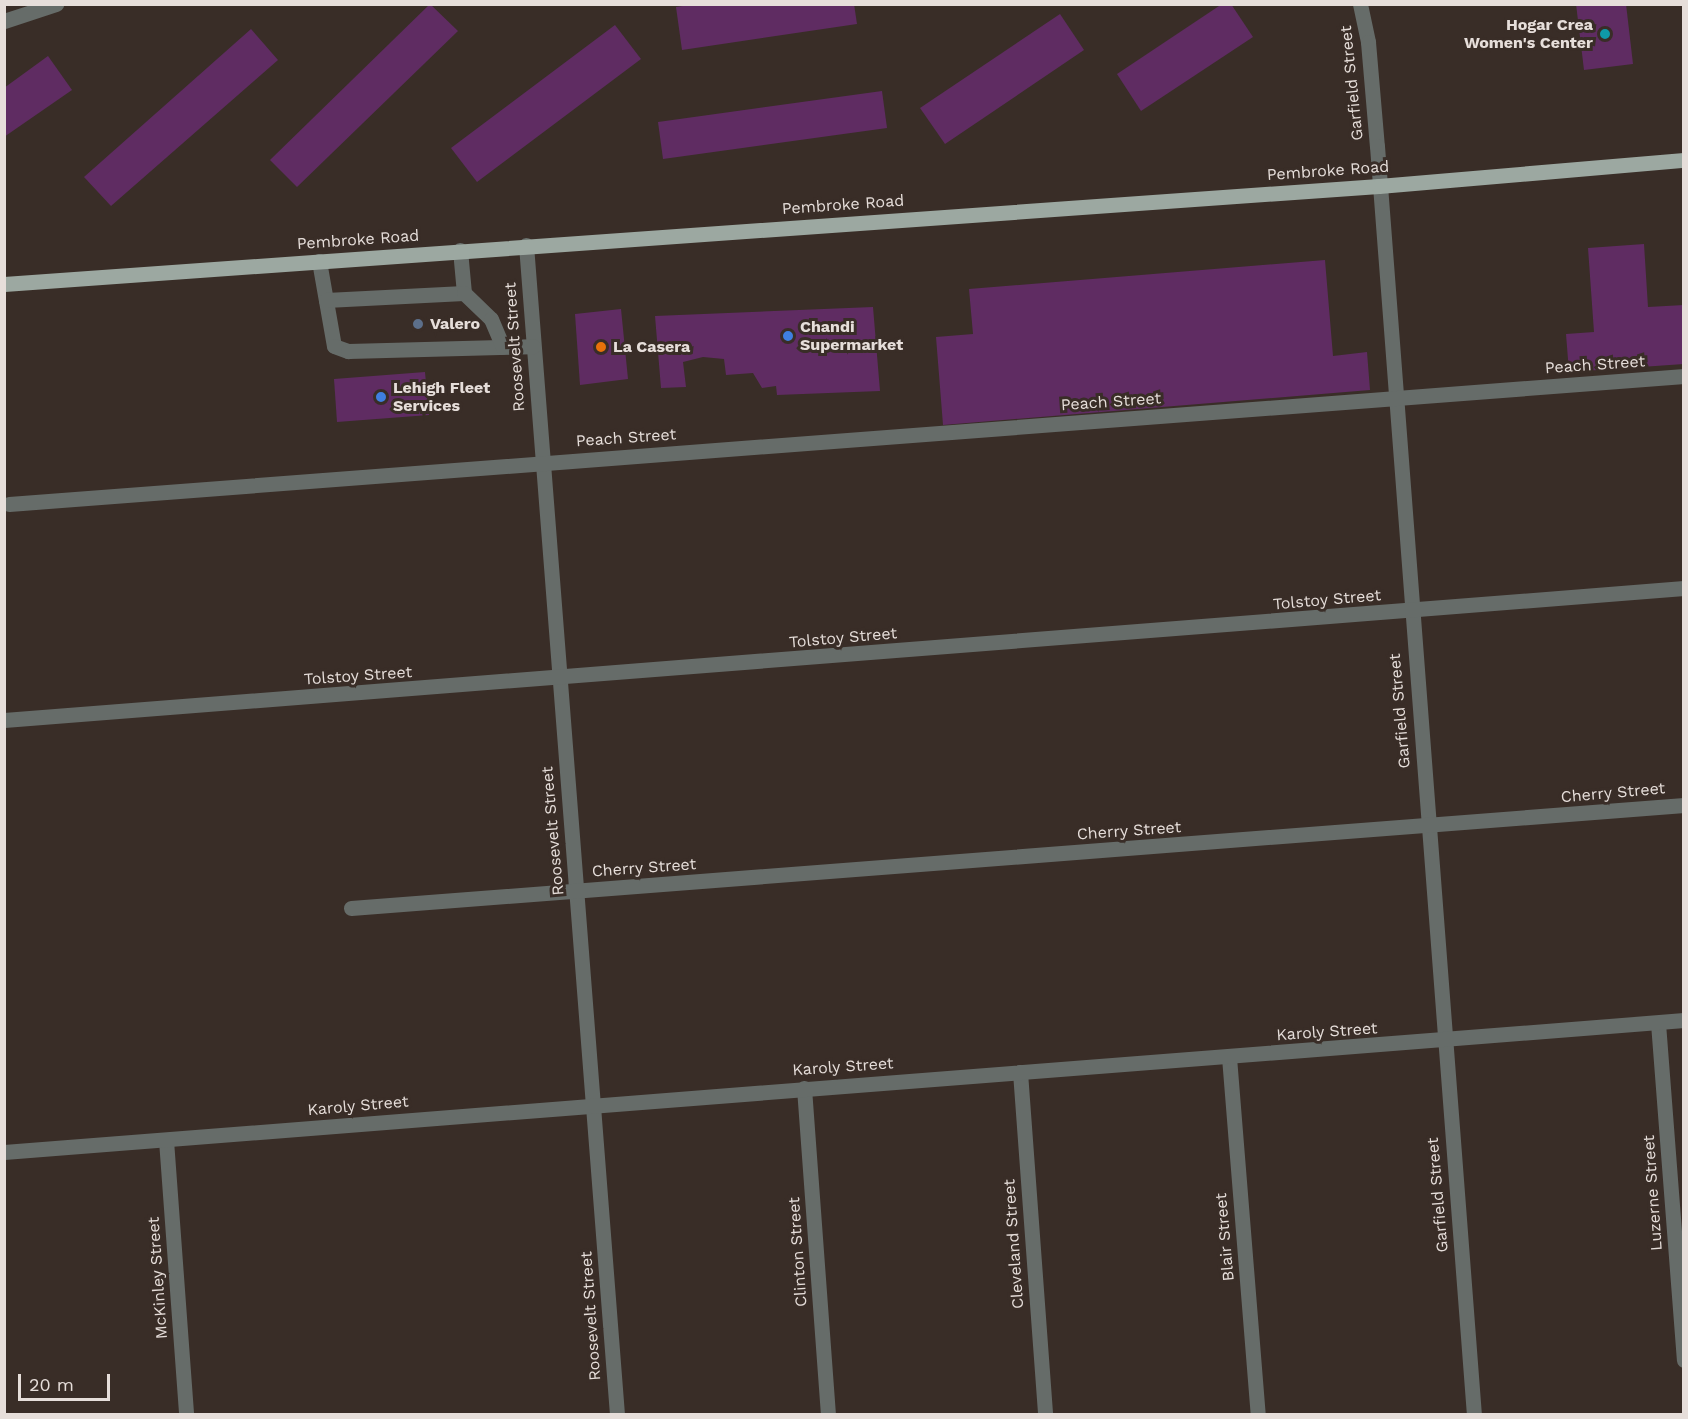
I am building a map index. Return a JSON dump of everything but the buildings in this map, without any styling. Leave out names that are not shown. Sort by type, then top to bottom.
[{"type":"main road","name":"Pembroke Road","points":[[4,284],[1379,186],[1683,160]]},
{"type":"street","points":[[4,21],[56,4]]},
{"type":"street","name":"Garfield Street","points":[[1360,4],[1368,42],[1410,611],[1474,1414]]},
{"type":"street","name":"Roosevelt Street","points":[[526,245],[557,679],[594,1105],[617,1414]]},
{"type":"street","points":[[460,250],[464,293],[491,319],[502,347]]},
{"type":"street","points":[[319,261],[334,346],[348,351],[533,346]]},
{"type":"street","points":[[326,300],[464,293]]},
{"type":"street","name":"Peach Street","points":[[9,504],[1683,376]]},
{"type":"street","name":"Tolstoy Street","points":[[4,720],[557,679],[1683,588]]},
{"type":"street","name":"Cherry Street","points":[[351,908],[1428,827],[1683,805]]},
{"type":"street","name":"Karoly Street","points":[[4,1152],[804,1088],[1444,1041],[1683,1020]]},
{"type":"street","name":"Luzerne Street","points":[[1658,1023],[1683,1360]]},
{"type":"street","name":"Blair Street","points":[[1229,1057],[1257,1414]]},
{"type":"street","name":"Cleveland Street","points":[[1020,1072],[1045,1414]]},
{"type":"street","name":"Clinton Street","points":[[804,1088],[828,1414]]},
{"type":"street","name":"McKinley Street","points":[[166,1140],[186,1414]]},
{"type":"place","name":"Hogar Crea Women's Center","points":[[1605,34]]},
{"type":"place","name":"Valero","points":[[418,324]]},
{"type":"place","name":"Chandi Supermarket","points":[[788,336]]},
{"type":"place","name":"La Casera","points":[[601,347]]},
{"type":"place","name":"Lehigh Fleet Services","points":[[381,397]]}]
